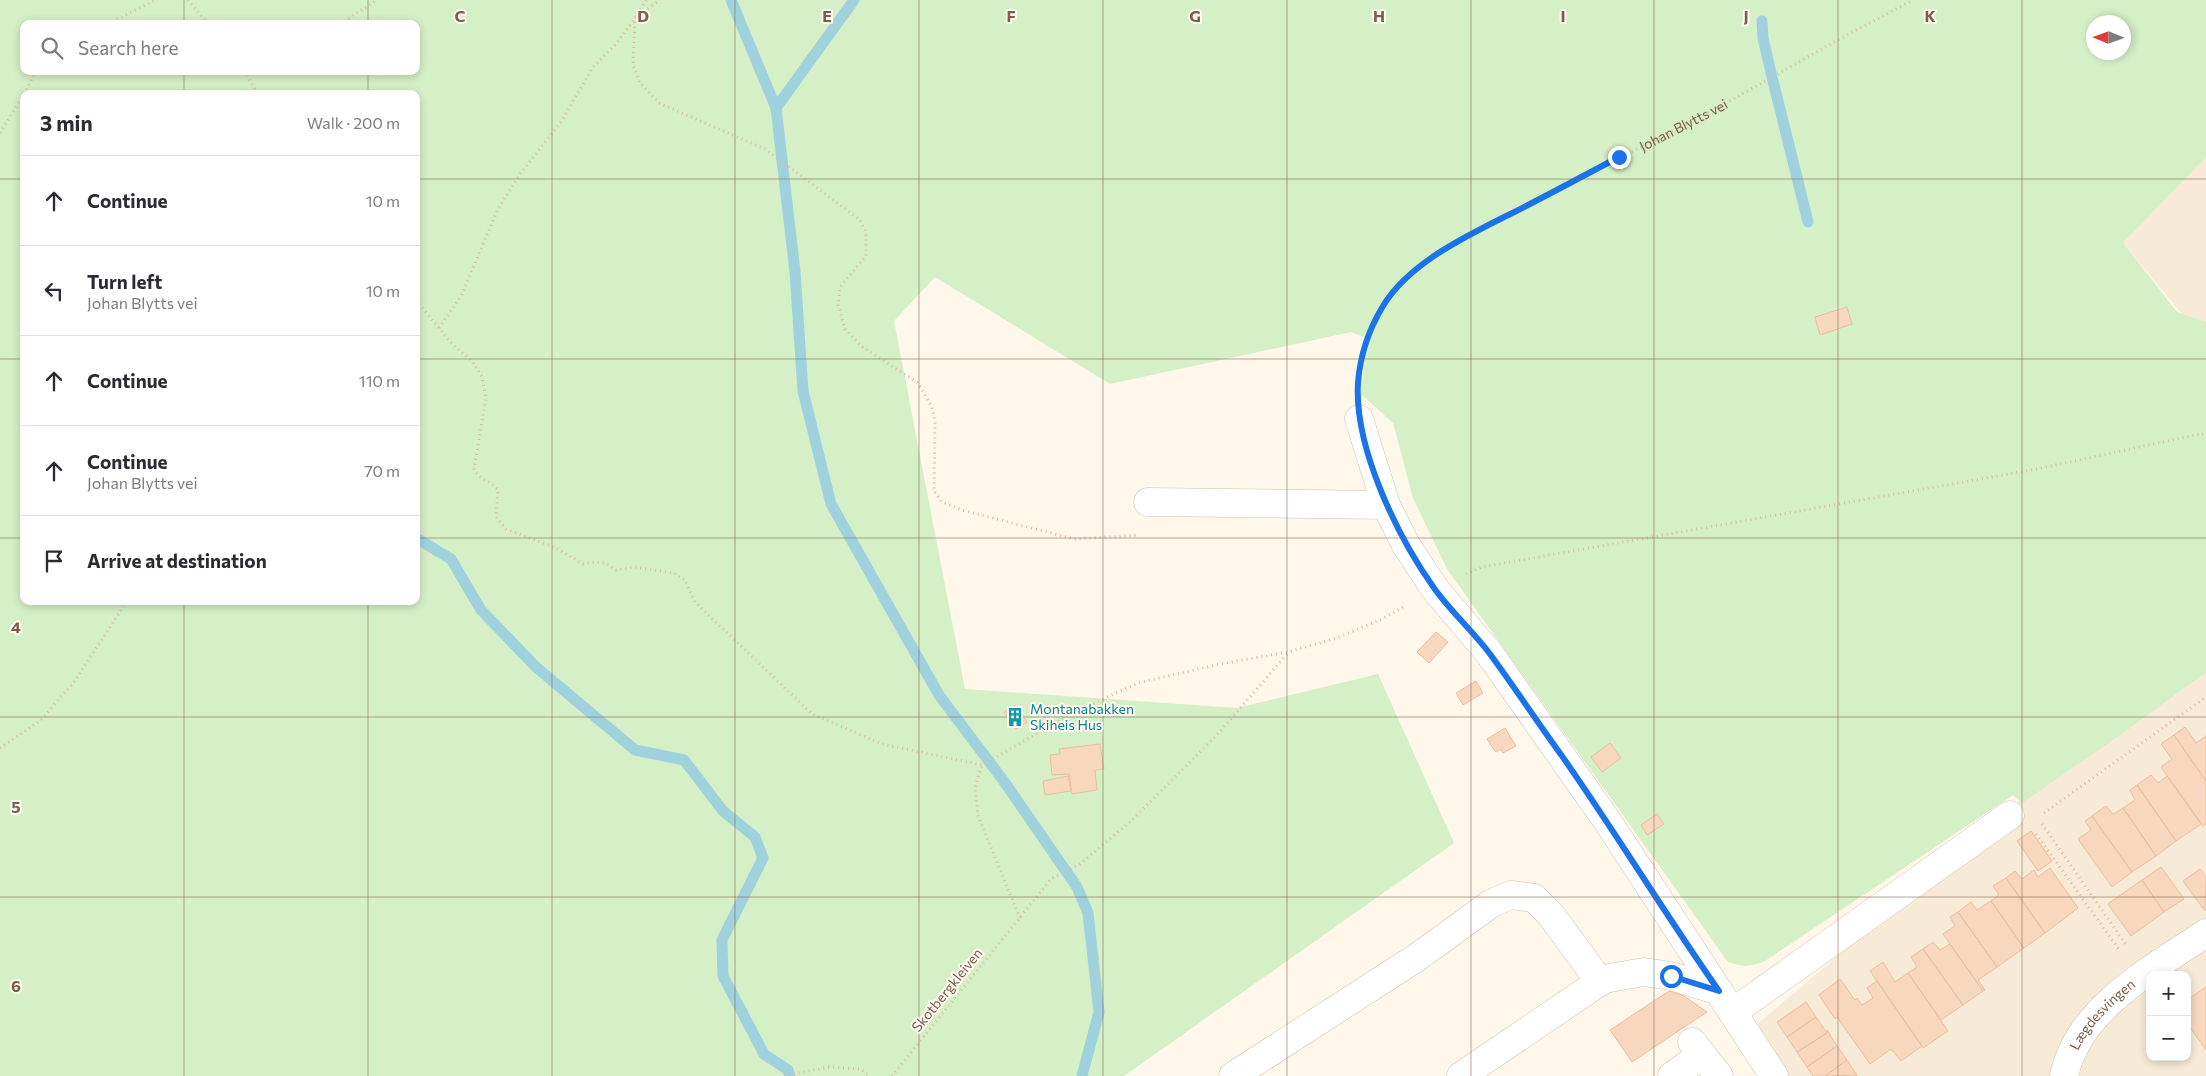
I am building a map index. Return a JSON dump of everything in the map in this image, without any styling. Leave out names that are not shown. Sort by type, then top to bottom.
[{"type":"street","points":[[1359,419],[1386,505],[1406,545],[1435,589],[1495,661],[1608,822],[1774,1076]]},
{"type":"street","points":[[1148,502],[1386,505]]},
{"type":"street","points":[[1726,1001],[2010,814]]},
{"type":"street","points":[[1233,1076],[1416,958],[1492,903],[1511,895],[1534,898],[1546,909],[1600,982]]},
{"type":"street","name":"Lægdesvingen","points":[[2064,1076],[2076,1043],[2102,1008],[2206,933]]},
{"type":"street","points":[[1461,1076],[1604,980],[1644,972],[1671,976],[1726,1001]]},
{"type":"street","points":[[1672,1076],[1704,1058]]},
{"type":"path","points":[[116,20],[155,0]]},
{"type":"path","points":[[188,0],[205,20]]},
{"type":"path","points":[[346,20],[377,0]]},
{"type":"path","points":[[439,328],[461,296],[498,209],[520,174],[560,122],[593,67],[616,44],[646,0]]},
{"type":"path","points":[[635,18],[660,0]]},
{"type":"path","name":"Johan Blytts vei","points":[[1359,419],[1358,384],[1361,360],[1368,335],[1384,304],[1407,279],[1429,260],[1486,227],[1721,106],[1836,40],[1913,0]]},
{"type":"path","points":[[635,18],[633,65],[640,83],[659,104],[765,149],[859,219],[866,232],[866,256],[840,286],[838,305],[845,330],[861,346],[918,383],[932,407],[935,421],[934,491],[942,502],[962,510],[1074,539],[1153,534],[1148,502]]},
{"type":"path","points":[[26,90],[34,75]]},
{"type":"path","points":[[246,75],[256,90]]},
{"type":"path","points":[[0,133],[20,100]]},
{"type":"path","points":[[420,305],[452,344],[472,361],[482,377],[486,398],[474,469],[477,476],[494,484],[498,490],[496,518],[506,529],[556,548],[583,564],[595,562],[605,564],[616,570],[634,567],[674,573],[685,580],[695,602],[812,714],[882,744],[982,765],[1071,714],[1138,683],[1220,664],[1288,652],[1334,639],[1382,619],[1435,589],[1482,566],[2037,469],[2206,434]]},
{"type":"path","points":[[0,748],[40,721],[74,682],[124,605]]},
{"type":"path","name":"Skotbergkleiven","points":[[892,1076],[1051,879],[1080,864],[1130,822],[1216,736],[1288,652]]},
{"type":"path","points":[[2144,976],[2141,952],[2129,950],[2037,817],[2206,697]]},
{"type":"path","points":[[982,765],[975,787],[978,816],[1020,918]]},
{"type":"path","points":[[2010,814],[2018,809],[2123,956],[2120,958],[2144,976]]},
{"type":"path","points":[[784,1075],[829,1067],[860,1069],[870,1076]]},
{"type":"shaded area","points":[[2206,157],[2206,343],[2123,243]]},
{"type":"shaded area","points":[[2206,635],[2206,1076],[1777,1076],[1749,1031],[2047,778]]},
{"type":"green space","points":[[0,0],[2206,0],[2206,157],[2123,243],[2177,312],[2206,322],[2206,672],[2123,733],[2022,803],[2013,795],[1765,961],[1755,964],[1746,966],[1728,962],[1447,569],[1413,498],[1393,423],[1361,394],[1367,338],[1351,332],[1110,384],[935,277],[894,321],[965,689],[1237,708],[1378,674],[1454,843],[1124,1076],[0,1076]]},
{"type":"building","points":[[1847,307],[1852,324],[1820,335],[1815,317]]},
{"type":"building","points":[[1436,632],[1448,642],[1429,663],[1417,652]]},
{"type":"building","points":[[1476,681],[1483,693],[1463,705],[1456,693]]},
{"type":"building","name":"Montanabakken Skiheis Hus","points":[[1015,705],[1027,722],[1016,729],[1004,712]]},
{"type":"building","points":[[2185,727],[2196,743],[2206,736],[2206,781],[2174,735]]},
{"type":"building","points":[[1505,728],[1516,746],[1503,753],[1501,749],[1496,752],[1487,739]]},
{"type":"building","points":[[2174,735],[2206,781],[2206,824],[2203,826],[2161,767],[2172,759],[2161,744]]},
{"type":"building","points":[[1610,743],[1621,758],[1602,772],[1591,757]]},
{"type":"building","points":[[1100,744],[1104,769],[1095,770],[1097,790],[1072,794],[1069,774],[1052,775],[1050,755],[1060,754],[1059,749]]},
{"type":"building","points":[[2151,775],[2158,783],[2167,776],[2201,824],[2176,841],[2137,785]]},
{"type":"building","points":[[1068,776],[1071,791],[1045,795],[1043,781]]},
{"type":"building","points":[[2137,785],[2176,841],[2156,856],[2123,808],[2135,800],[2130,790]]},
{"type":"building","points":[[2106,806],[2113,814],[2123,808],[2156,856],[2132,872],[2092,816]]},
{"type":"building","points":[[1657,814],[1664,824],[1647,835],[1641,825]]},
{"type":"building","points":[[2092,816],[2132,872],[2112,887],[2078,839],[2091,830],[2085,821]]},
{"type":"building","points":[[2031,831],[2052,861],[2038,871],[2017,841]]},
{"type":"building","points":[[2161,867],[2184,899],[2164,912],[2142,880]]},
{"type":"building","points":[[2050,868],[2078,908],[2045,933],[2006,878],[2015,871],[2022,879],[2034,870],[2038,877]]},
{"type":"building","points":[[2200,869],[2206,877],[2205,911],[2183,881]]},
{"type":"building","points":[[2006,878],[2045,933],[2024,948],[1991,901],[1999,895],[1993,886]]},
{"type":"building","points":[[2142,880],[2164,912],[2131,936],[2108,904]]},
{"type":"building","points":[[1991,901],[2024,948],[1997,967],[1958,912],[1971,902],[1977,910]]},
{"type":"building","points":[[1958,912],[1997,967],[1978,980],[1985,990],[1983,991],[1943,934],[1955,926],[1950,917]]},
{"type":"building","points":[[1933,942],[1940,950],[1950,944],[1983,991],[1963,1005],[1923,949]]},
{"type":"building","points":[[1923,949],[1963,1005],[1941,1020],[1908,973],[1917,967],[1911,957]]},
{"type":"building","points":[[1883,962],[1895,982],[1908,973],[1948,1031],[1923,1048],[1870,971]]},
{"type":"building","points":[[1840,979],[1855,1000],[1857,998],[1862,1005],[1873,998],[1867,988],[1877,981],[1922,1046],[1901,1061],[1891,1049],[1870,1064],[1819,995]]},
{"type":"building","points":[[2206,987],[2206,1050],[2191,1029],[2191,997]]},
{"type":"building","points":[[1669,991],[1684,996],[1707,1012],[1632,1062],[1610,1030]]},
{"type":"building","points":[[1806,1002],[1816,1017],[1787,1037],[1777,1022]]},
{"type":"building","points":[[1816,1017],[1827,1033],[1797,1052],[1787,1037]]},
{"type":"building","points":[[1827,1030],[1837,1046],[1807,1067],[1797,1052],[1827,1033]]},
{"type":"building","points":[[1837,1046],[1847,1060],[1825,1076],[1813,1076],[1807,1067]]},
{"type":"building","points":[[1847,1060],[1857,1075],[1825,1076]]},
{"type":"waterway","points":[[731,0],[776,108],[795,272],[803,391],[831,504],[939,695],[1003,780],[1077,887],[1088,913],[1099,1012],[1082,1076]]},
{"type":"waterway","points":[[776,108],[854,0]]},
{"type":"waterway","points":[[1762,21],[1763,38],[1808,222]]},
{"type":"waterway","points":[[420,540],[451,559],[481,610],[536,667],[635,750],[684,760],[723,811],[755,837],[763,858],[722,940],[723,976],[764,1054],[788,1070],[790,1076]]},
{"type":"place","name":"Montanabakken Skiheis Hus","points":[[1015,717]]},
{"type":"route","points":[[1619,157],[1486,227],[1429,260],[1407,279],[1384,304],[1368,335],[1361,360],[1358,384],[1359,419],[1373,469],[1386,505],[1406,545],[1435,589],[1489,653],[1608,822],[1719,991],[1671,976]]}]
